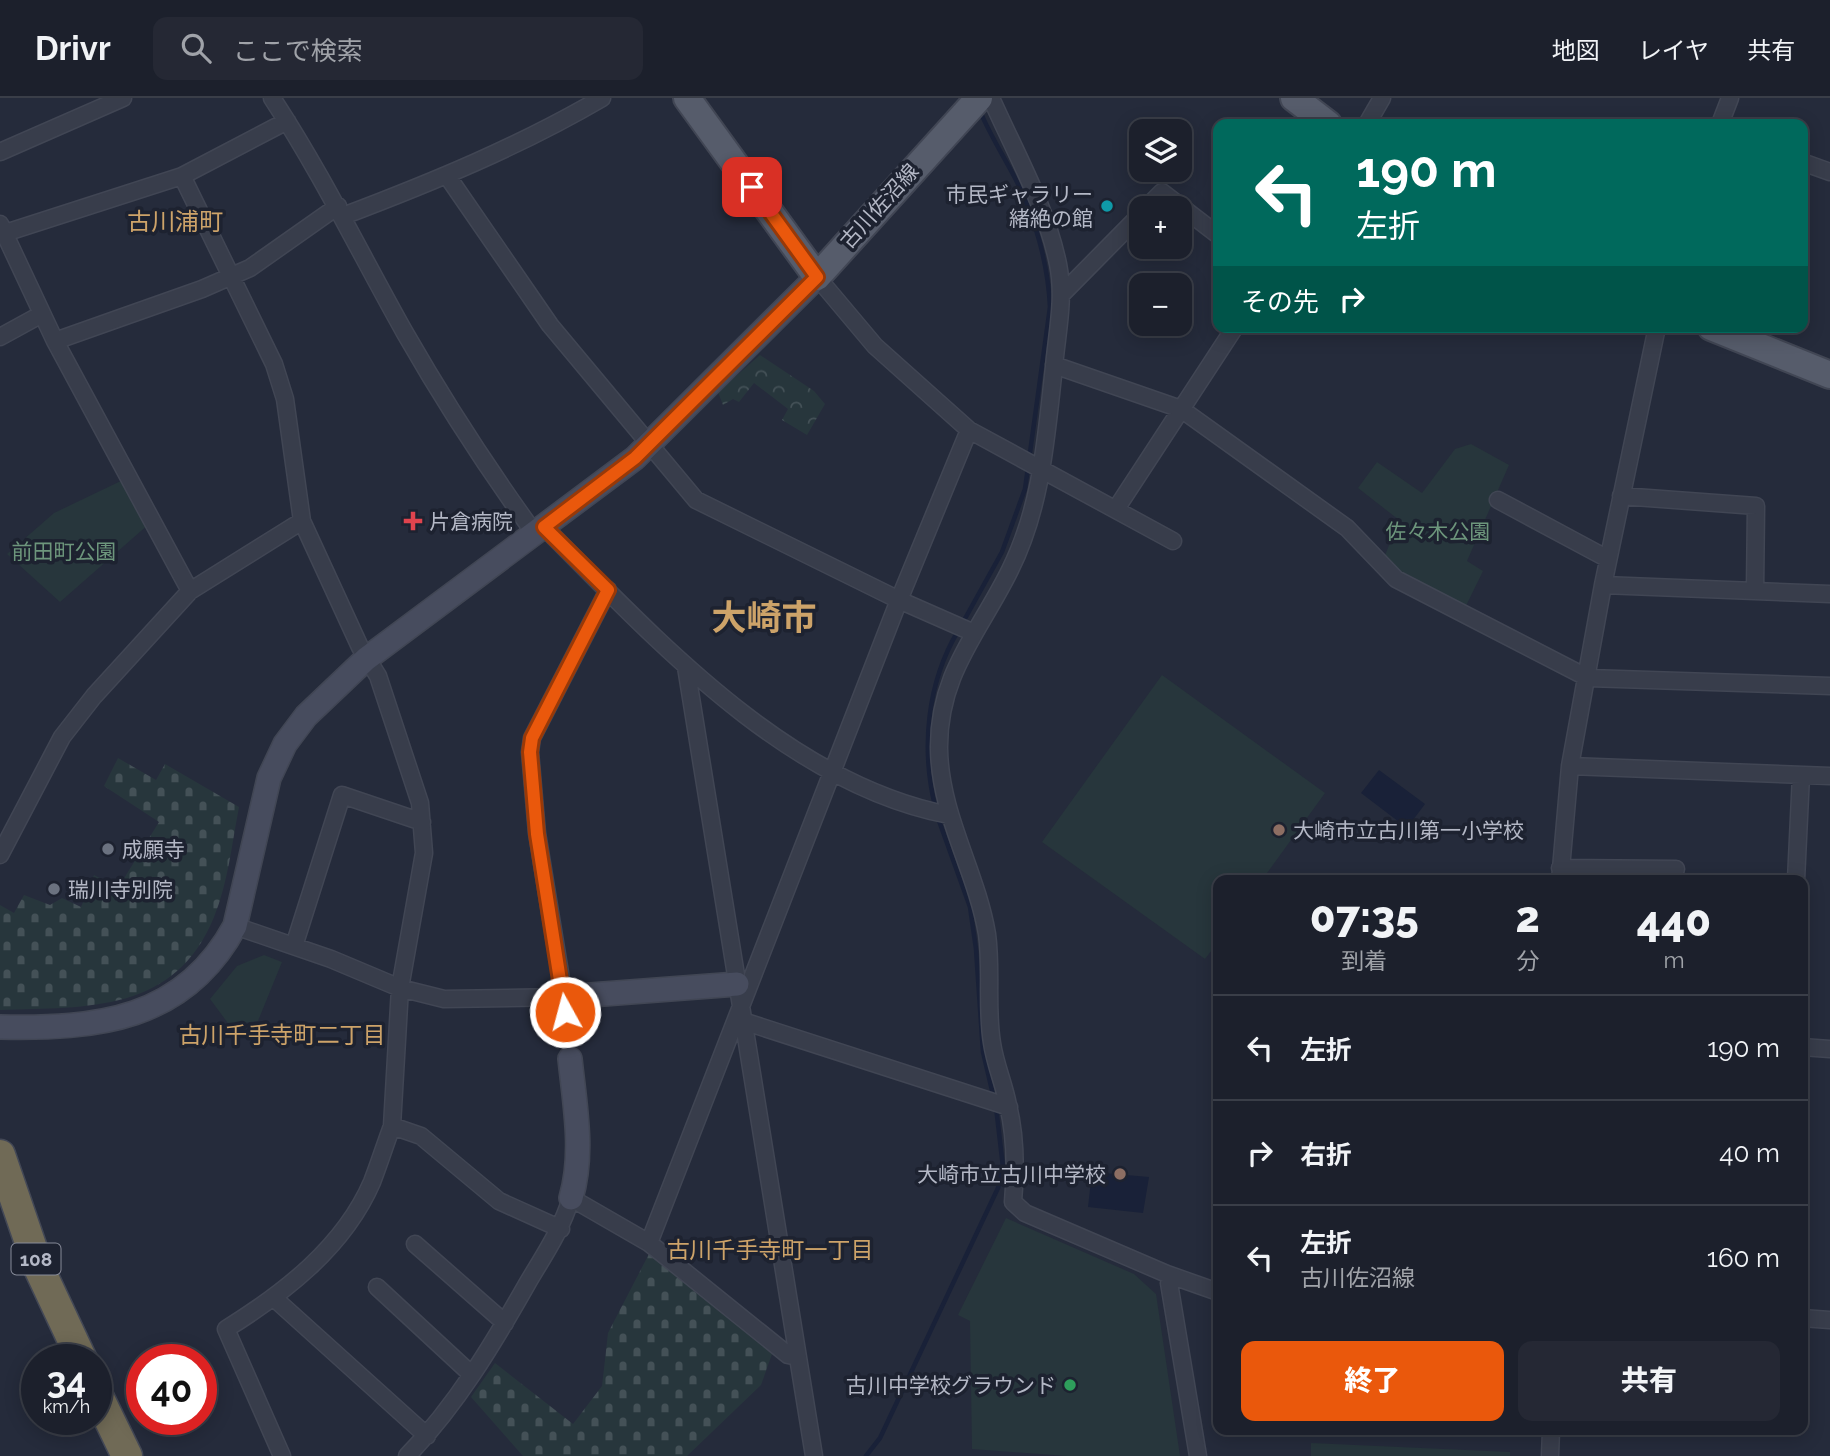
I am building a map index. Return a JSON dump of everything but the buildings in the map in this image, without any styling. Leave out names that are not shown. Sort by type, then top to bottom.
[{"type":"highway","name":"108","points":[[0,1155],[38,1266],[75,1344]]},
{"type":"highway","points":[[112,1425],[127,1456]]},
{"type":"main road","points":[[687,98],[817,277]]},
{"type":"main road","points":[[1294,98],[1321,119]]},
{"type":"main road","name":"古川佐沼線","points":[[817,277],[973,102]]},
{"type":"main road","points":[[1726,333],[1830,375]]},
{"type":"street","points":[[0,152],[123,98]]},
{"type":"street","points":[[272,98],[341,211],[405,332],[473,448],[539,531],[608,590],[686,667],[791,748],[834,772],[940,813]]},
{"type":"street","points":[[55,341],[232,276],[250,268],[341,211],[448,177],[560,122],[602,98]]},
{"type":"street","points":[[1370,119],[1382,98]]},
{"type":"street","points":[[1722,119],[1730,98]]},
{"type":"street","points":[[973,102],[1040,205],[1058,262],[1062,294],[1054,365],[1011,568],[964,629],[941,709],[940,813],[971,874],[987,934],[998,1104],[1017,1158],[1013,1202],[1025,1213],[1167,1274],[1213,1290]]},
{"type":"street","points":[[190,591],[55,341],[2,228],[182,176],[287,121]]},
{"type":"street","points":[[1808,164],[1830,172]]},
{"type":"street","points":[[182,176],[274,364],[285,399],[302,521],[382,689],[420,803],[422,822],[424,853],[400,988],[392,1126],[371,1184],[333,1243],[275,1299],[226,1329],[282,1456]]},
{"type":"street","points":[[448,177],[550,325],[696,500],[964,629]]},
{"type":"street","points":[[1192,215],[1213,231]]},
{"type":"street","points":[[1062,294],[1129,226]]},
{"type":"street","points":[[0,1027],[79,1025],[120,1019],[149,1010],[193,980],[226,943],[234,926],[269,778],[285,744],[306,716],[366,659],[539,531],[651,443],[817,277],[875,346],[969,430],[1034,468],[1173,541]]},
{"type":"street","points":[[0,337],[42,314]]},
{"type":"street","points":[[1116,509],[1231,333]]},
{"type":"street","points":[[1656,333],[1608,559],[1570,766],[1560,874],[1676,869]]},
{"type":"street","points":[[1054,365],[1181,409],[1347,528],[1396,579],[1588,678],[1830,686]]},
{"type":"street","points":[[649,1243],[742,1015],[899,600],[969,430]]},
{"type":"street","points":[[1621,496],[1756,506],[1755,591]]},
{"type":"street","points":[[1498,500],[1608,559]]},
{"type":"street","points":[[0,855],[62,737],[94,696],[190,591],[302,521]]},
{"type":"street","points":[[1603,585],[1830,594]]},
{"type":"street","points":[[567,1028],[537,834],[530,752],[532,738],[608,590]]},
{"type":"street","points":[[686,667],[814,1456]]},
{"type":"street","points":[[1570,766],[1830,776]]},
{"type":"street","points":[[1796,875],[1801,775]]},
{"type":"street","points":[[294,946],[342,795],[422,822]]},
{"type":"street","points":[[234,926],[294,946],[400,988],[444,999],[564,997],[737,984]]},
{"type":"street","points":[[742,1015],[998,1104]]},
{"type":"street","points":[[1808,1047],[1830,1049]]},
{"type":"street","points":[[407,1456],[427,1436],[471,1374],[561,1229],[578,1173],[579,1148],[570,1059]]},
{"type":"street","points":[[392,1126],[421,1136],[499,1201],[561,1229]]},
{"type":"street","points":[[571,1198],[649,1243],[788,1354],[798,1357]]},
{"type":"street","points":[[415,1244],[505,1323]]},
{"type":"street","points":[[1169,1283],[1198,1456]]},
{"type":"street","points":[[377,1287],[471,1374]]},
{"type":"street","points":[[275,1299],[427,1436]]},
{"type":"street","points":[[1808,1318],[1830,1320]]},
{"type":"street","points":[[1550,1456],[1551,1435]]},
{"type":"green space","points":[[760,355],[814,391],[825,404],[807,435],[782,420],[788,409],[754,383],[739,402],[733,399],[723,405],[718,392]]},
{"type":"green space","name":"佐々木公園","points":[[1471,444],[1509,465],[1467,561],[1483,571],[1464,610],[1398,575],[1384,558],[1399,520],[1358,488],[1377,462],[1422,493],[1455,449]]},
{"type":"green space","name":"前田町公園","points":[[125,479],[149,524],[60,602],[7,554],[54,513]]},
{"type":"green space","points":[[1162,675],[1325,793],[1266,875],[1213,875],[1213,949],[1205,959],[1042,842]]},
{"type":"green space","points":[[118,758],[156,780],[165,764],[239,807],[226,877],[214,917],[197,948],[176,972],[152,988],[96,1005],[0,1010],[0,905],[14,913],[24,895],[50,905],[62,898],[81,907],[94,875],[118,888],[159,822],[104,786]]},
{"type":"green space","points":[[264,955],[282,962],[258,1021],[244,1023],[233,1030],[210,999],[237,966]]},
{"type":"green space","name":"古川中学校グラウンド","points":[[1006,1218],[1134,1274],[1156,1294],[1180,1456],[1067,1456],[972,1449],[970,1321],[958,1315]]},
{"type":"green space","points":[[651,1250],[772,1354],[761,1385],[687,1456],[523,1456],[471,1397],[495,1363],[573,1424],[602,1386],[608,1333]]},
{"type":"green space","points":[[1311,1443],[1510,1452],[1510,1456],[1311,1456]]},
{"type":"water","points":[[1379,770],[1425,804],[1407,828],[1361,793]]},
{"type":"water","points":[[1092,1172],[1149,1177],[1143,1213],[1088,1207]]},
{"type":"waterway","points":[[962,624],[1002,552],[1025,489],[1050,307],[1043,257],[1034,224],[1015,178],[980,111]]},
{"type":"waterway","points":[[935,806],[928,762],[930,716],[939,672],[958,631]]},
{"type":"waterway","points":[[938,818],[970,907],[976,949],[983,1052],[994,1099]]},
{"type":"waterway","points":[[866,1456],[880,1438],[998,1188],[1003,1167],[996,1107]]},
{"type":"place","name":"市民ギャラリー 緒絶の館","points":[[1107,206]]},
{"type":"place","name":"片倉病院","points":[[413,521]]},
{"type":"place","name":"大崎市立古川第一小学校","points":[[1279,830]]},
{"type":"place","name":"成願寺","points":[[108,849]]},
{"type":"place","name":"瑞川寺別院","points":[[54,889]]},
{"type":"place","name":"大崎市立古川中学校","points":[[1120,1174]]},
{"type":"place","name":"古川中学校グラウンド","points":[[1070,1385]]},
{"type":"district","name":"古川浦町","points":[[175,221]]},
{"type":"district","name":"大崎市","points":[[764,617]]},
{"type":"district","name":"古川千手寺町二丁目","points":[[282,1034]]},
{"type":"district","name":"古川千手寺町一丁目","points":[[770,1249]]},
{"type":"route","points":[[565,1012],[537,834],[530,752],[532,738],[608,590],[544,527],[635,458],[817,277],[752,187]]}]
